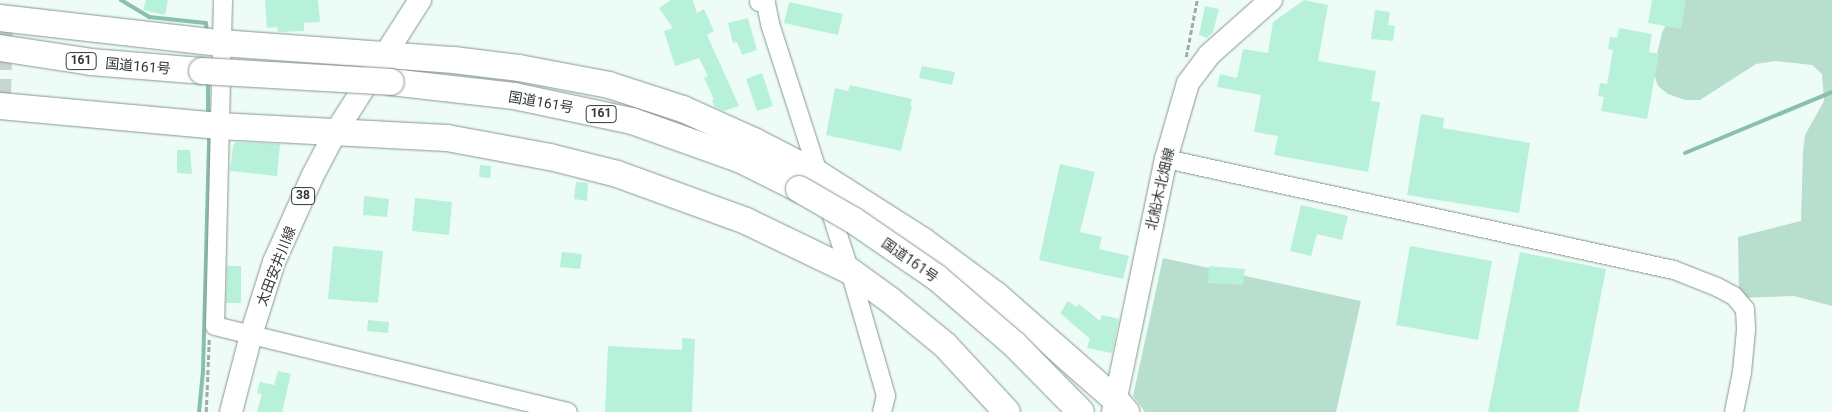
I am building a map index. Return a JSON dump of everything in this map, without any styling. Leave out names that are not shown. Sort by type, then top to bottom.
[{"type":"highway","points":[[0,18],[222,43],[454,60],[520,68],[610,85],[709,120],[786,156],[809,181],[923,241],[996,295],[1118,408]]},
{"type":"highway","name":"国道161号","points":[[0,48],[91,62],[182,70],[391,82],[514,96],[632,121],[739,159],[809,181],[853,220],[936,277],[1014,344],[1081,412]]},
{"type":"highway","points":[[0,62],[37,65],[91,62]]},
{"type":"highway","points":[[1,103],[219,126],[448,138],[550,157],[617,174],[746,221],[850,272],[890,300],[945,344],[1007,412]]},
{"type":"main road","name":"太田安井川線","points":[[231,412],[251,335],[274,262],[313,175],[335,133],[420,0]]},
{"type":"main road","name":"北船木北畑線","points":[[1118,408],[1166,159],[1188,83],[1209,55],[1271,0]]},
{"type":"street","points":[[223,0],[215,326],[568,412]]},
{"type":"street","points":[[758,1],[766,3],[809,181],[850,272],[886,396],[882,412]]},
{"type":"street","points":[[1166,159],[1674,270],[1717,287],[1734,296],[1745,309],[1746,330],[1742,372],[1734,412]]},
{"type":"path","points":[[1188,83],[1185,62],[1197,0]]},
{"type":"path","points":[[206,412],[210,338],[215,326]]},
{"type":"green space","points":[[1678,0],[1832,0],[1832,306],[1794,296],[1739,298],[1738,237],[1801,221],[1805,135],[1824,101],[1822,74],[1812,65],[1775,61],[1756,64],[1700,100],[1685,100],[1668,94],[1658,86],[1655,77],[1655,62],[1662,33]]},
{"type":"green space","points":[[1163,258],[1361,301],[1336,412],[1145,412],[1133,396]]},
{"type":"building","points":[[146,0],[168,0],[165,15],[143,10]]},
{"type":"building","points":[[265,0],[318,0],[320,22],[304,23],[304,31],[278,32],[277,27],[267,28]]},
{"type":"building","points":[[671,0],[693,0],[697,13],[704,9],[714,31],[707,35],[739,106],[724,111],[714,106],[712,100],[714,99],[704,78],[708,76],[699,58],[675,66],[664,31],[673,28],[659,8]]},
{"type":"building","points":[[1304,0],[1328,5],[1318,61],[1376,71],[1371,101],[1380,102],[1368,172],[1274,155],[1278,136],[1254,132],[1261,95],[1217,87],[1220,74],[1237,78],[1243,49],[1268,53],[1273,22]]},
{"type":"building","points":[[1652,0],[1686,0],[1681,29],[1648,23]]},
{"type":"building","points":[[789,2],[843,14],[838,35],[784,23]]},
{"type":"building","points":[[1205,6],[1219,9],[1213,32],[1207,38],[1199,35]]},
{"type":"building","points":[[1375,10],[1390,12],[1388,25],[1395,26],[1393,41],[1371,39]]},
{"type":"building","points":[[748,18],[757,50],[742,55],[737,42],[733,43],[728,23]]},
{"type":"building","points":[[1619,28],[1652,34],[1649,52],[1659,54],[1647,119],[1601,111],[1604,97],[1598,96],[1600,83],[1607,84],[1613,50],[1608,49],[1610,37],[1617,38]]},
{"type":"building","points":[[922,66],[955,72],[952,85],[919,78]]},
{"type":"building","points":[[762,73],[773,106],[757,111],[746,79]]},
{"type":"building","points":[[850,85],[912,99],[901,151],[826,135],[835,88],[848,91]]},
{"type":"building","points":[[1421,114],[1444,118],[1443,128],[1530,143],[1519,213],[1407,195]]},
{"type":"building","points":[[236,142],[280,144],[277,176],[230,171],[233,145]]},
{"type":"building","points":[[177,150],[190,150],[192,174],[177,173]]},
{"type":"building","points":[[1060,164],[1095,172],[1080,232],[1102,237],[1099,249],[1129,256],[1123,279],[1039,260]]},
{"type":"building","points":[[480,165],[491,166],[490,178],[479,177]]},
{"type":"building","points":[[576,182],[588,183],[587,201],[574,199]]},
{"type":"building","points":[[364,196],[389,199],[387,217],[363,215]]},
{"type":"building","points":[[415,198],[452,202],[449,235],[412,231]]},
{"type":"building","points":[[1301,205],[1348,216],[1342,240],[1317,234],[1311,256],[1290,251]]},
{"type":"building","points":[[333,246],[383,251],[378,303],[328,299]]},
{"type":"building","points":[[1410,246],[1492,261],[1478,340],[1396,325]]},
{"type":"building","points":[[562,252],[582,254],[580,269],[560,267]]},
{"type":"building","points":[[1520,252],[1606,269],[1578,412],[1488,412]]},
{"type":"building","points":[[227,266],[241,266],[241,303],[226,303]]},
{"type":"building","points":[[1209,266],[1245,269],[1243,285],[1208,283]]},
{"type":"building","points":[[1068,301],[1077,307],[1079,304],[1100,321],[1102,315],[1119,319],[1112,353],[1087,348],[1090,339],[1060,313]]},
{"type":"building","points":[[368,320],[389,322],[388,333],[367,331]]},
{"type":"building","points":[[682,338],[695,339],[692,412],[605,412],[608,346],[682,350]]},
{"type":"building","points":[[278,371],[291,374],[282,412],[257,412],[262,394],[257,393],[260,382],[274,385]]},
{"type":"waterway","points":[[121,0],[149,17],[206,23],[207,33]]},
{"type":"waterway","points":[[208,80],[208,115]]},
{"type":"waterway","points":[[1685,153],[1832,92]]},
{"type":"waterway","points":[[199,412],[203,371],[209,135]]},
{"type":"tunnel","points":[[2,97],[4,19]]}]
